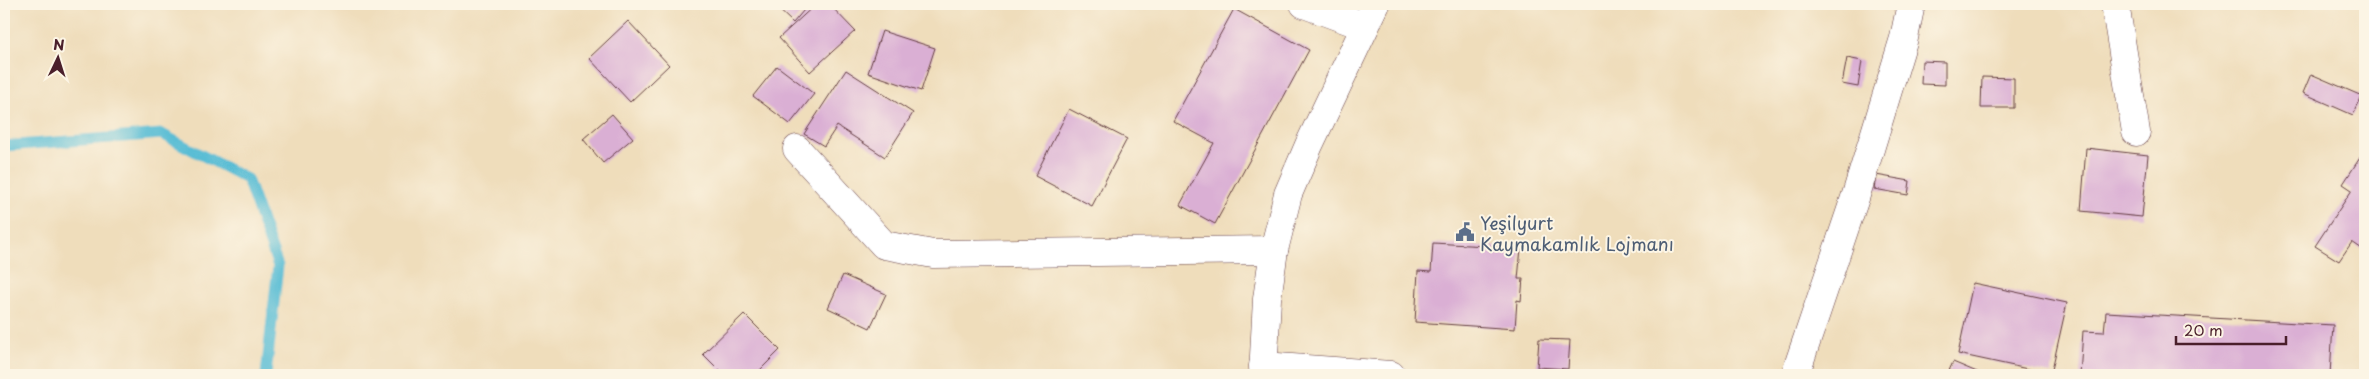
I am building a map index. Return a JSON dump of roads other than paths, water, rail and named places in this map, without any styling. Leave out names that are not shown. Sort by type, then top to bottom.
[{"type":"street","points":[[1304,4],[1370,15],[1288,194],[1274,250],[1267,299],[1263,371],[1390,375]]},
{"type":"street","points":[[1795,375],[1856,195],[1904,38],[1911,4]]},
{"type":"street","points":[[2115,4],[2136,132]]},
{"type":"street","points":[[797,149],[884,245],[933,254],[1274,250]]},
{"type":"waterway","points":[[4,146],[162,134],[247,179],[278,266],[266,375]]},
{"type":"place","name":"Yeşilyurt Kaymakamlık Lojmanı","points":[[1465,232]]}]
